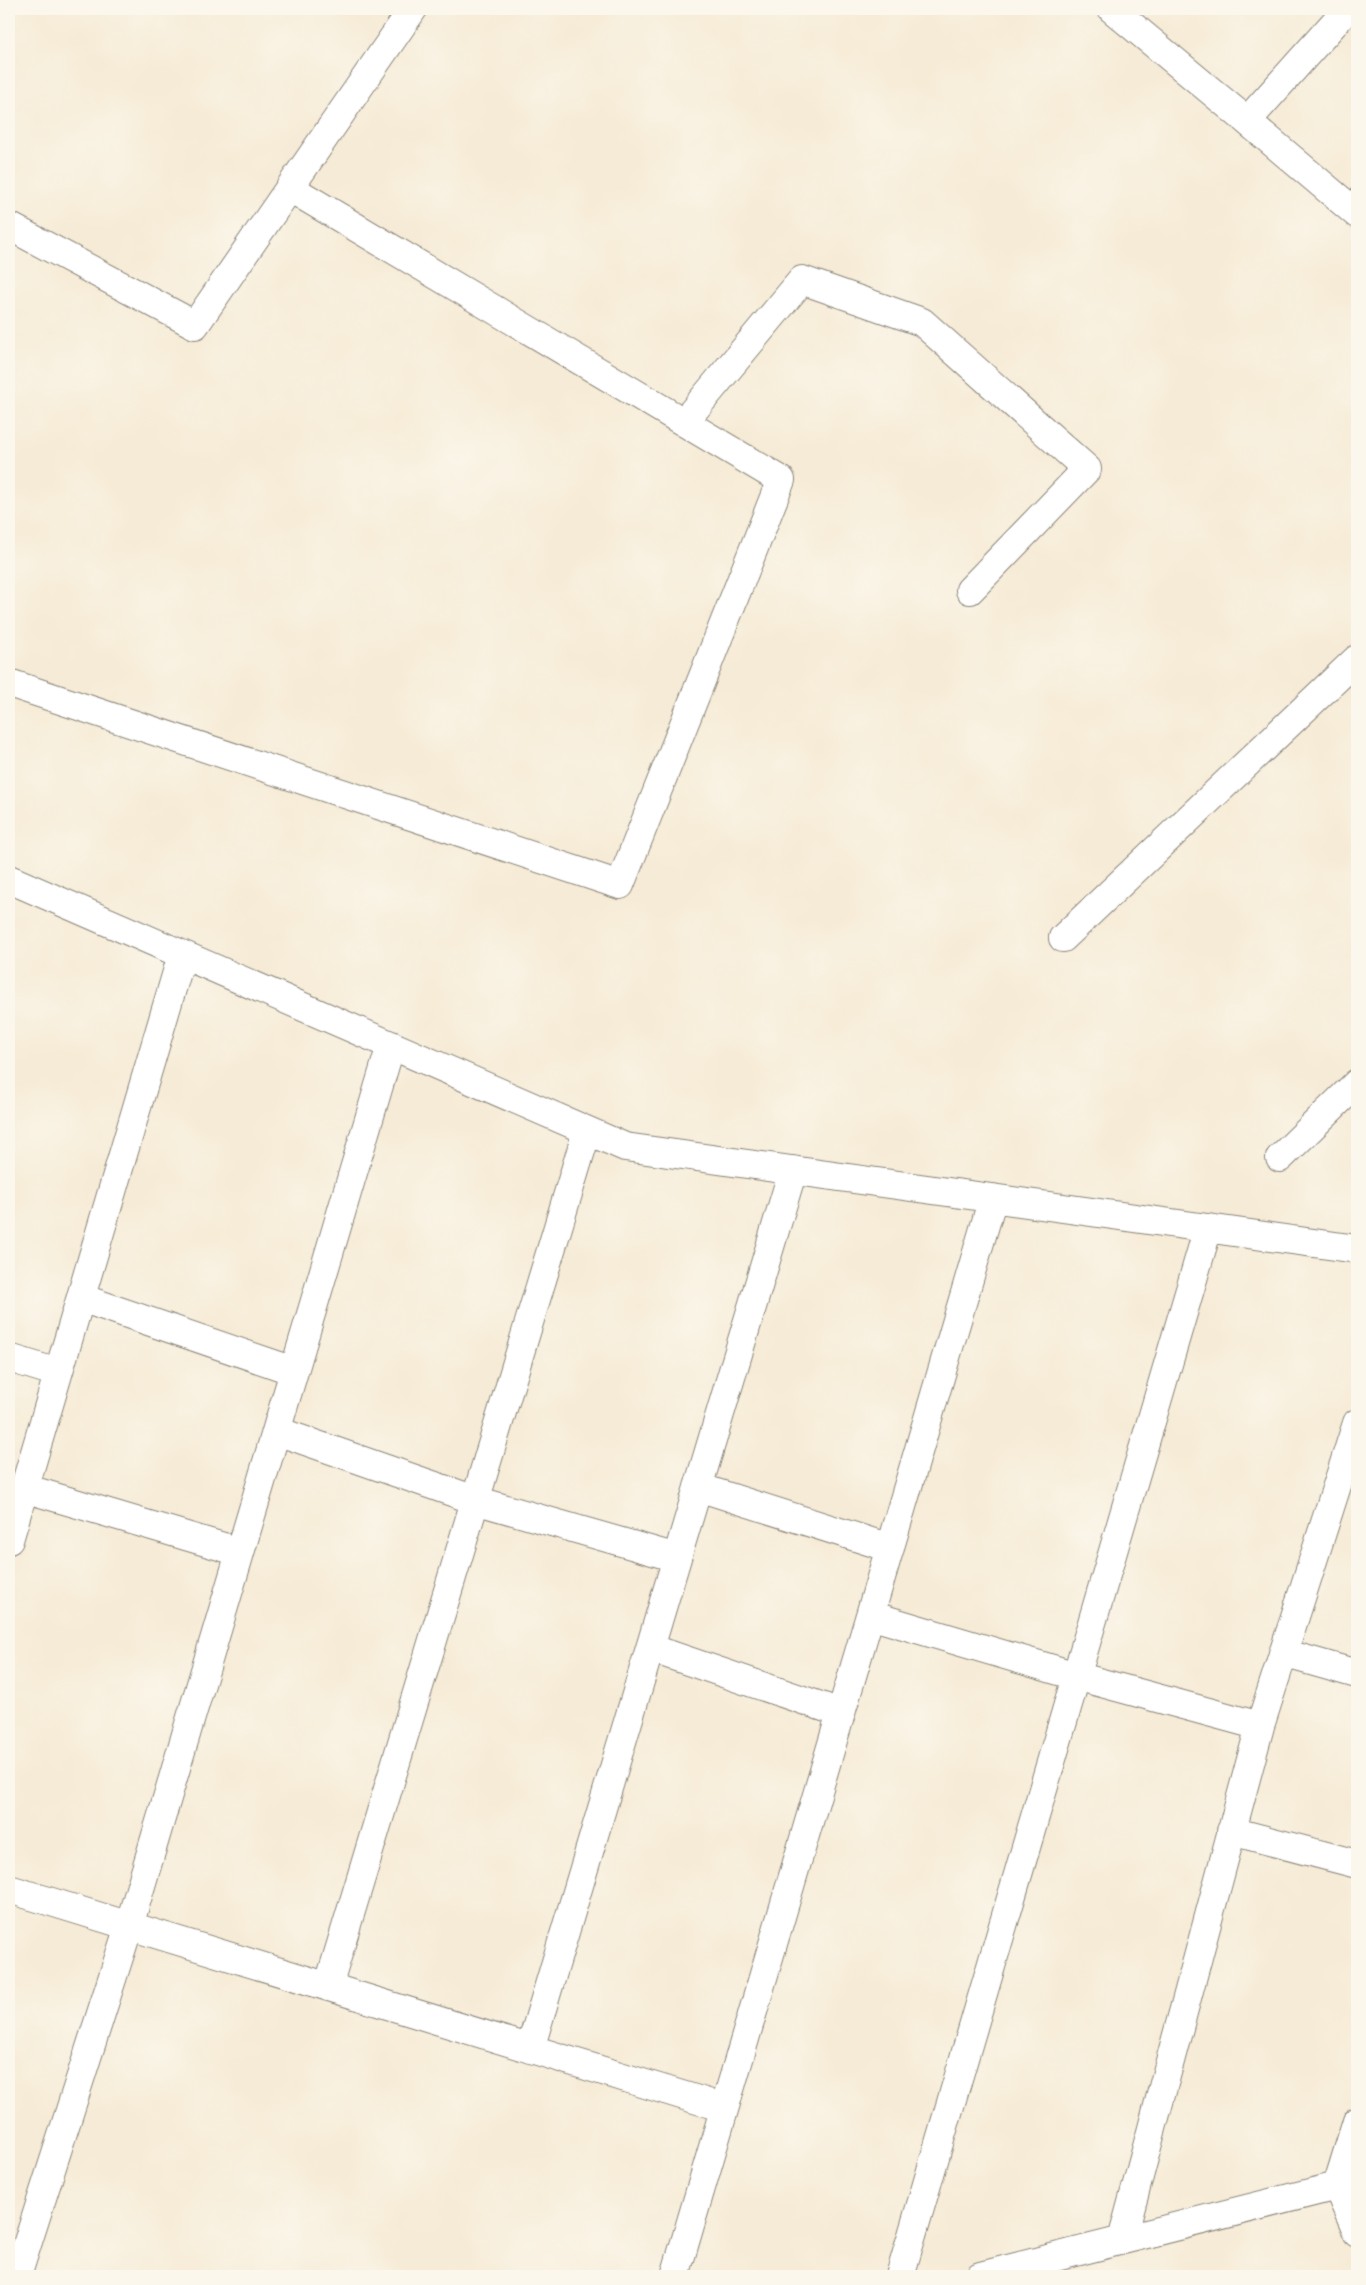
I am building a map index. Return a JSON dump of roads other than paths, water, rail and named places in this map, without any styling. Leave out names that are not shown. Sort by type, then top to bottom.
[{"type":"street","points":[[9,226],[195,325],[413,9]]},
{"type":"street","points":[[1112,9],[1357,214]]},
{"type":"street","points":[[1247,121],[1347,9]]},
{"type":"street","points":[[9,683],[620,886],[781,480],[290,188]]},
{"type":"street","points":[[684,422],[802,280],[922,322],[1087,469],[970,590]]},
{"type":"street","points":[[1064,938],[1357,660]]},
{"type":"street","points":[[10,883],[182,954],[625,1147],[1357,1249]]},
{"type":"street","points":[[9,1540],[182,954]]},
{"type":"street","points":[[17,2276],[129,1926],[391,1046]]},
{"type":"street","points":[[1280,1158],[1357,1082]]},
{"type":"street","points":[[328,1987],[586,1131]]},
{"type":"street","points":[[530,2050],[793,1170]]},
{"type":"street","points":[[675,2276],[993,1198]]},
{"type":"street","points":[[900,2276],[1208,1228]]},
{"type":"street","points":[[81,1298],[294,1371]]},
{"type":"street","points":[[9,1358],[58,1373]]},
{"type":"street","points":[[1122,2240],[1260,1726],[1357,1423]]},
{"type":"street","points":[[277,1431],[475,1500],[677,1558]]},
{"type":"street","points":[[698,1487],[890,1548]]},
{"type":"street","points":[[24,1488],[240,1552]]},
{"type":"street","points":[[870,1615],[1076,1676],[1260,1726]]},
{"type":"street","points":[[650,1648],[841,1714]]},
{"type":"street","points":[[1283,1653],[1357,1674]]},
{"type":"street","points":[[1231,1831],[1357,1864]]},
{"type":"street","points":[[9,1889],[724,2108]]},
{"type":"street","points":[[1357,2121],[1347,2183],[1357,2232]]},
{"type":"street","points":[[980,2276],[1347,2183]]}]
